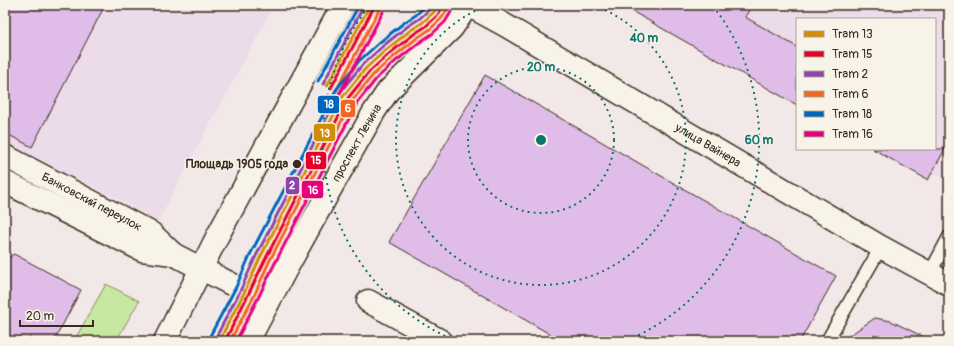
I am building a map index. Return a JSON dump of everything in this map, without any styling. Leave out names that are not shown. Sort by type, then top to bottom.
[{"type":"street","points":[[165,341],[201,269],[343,5]]},
{"type":"street","name":"улица Вайнера","points":[[468,5],[503,24],[881,247],[949,284]]},
{"type":"street","name":"проспект Ленина","points":[[248,341],[374,112],[388,91],[452,28],[468,5]]},
{"type":"street","name":"Банковский переулок","points":[[5,156],[151,233],[172,254],[268,303]]},
{"type":"street","name":"Банковский переулок","points":[[5,182],[142,250],[172,254]]},
{"type":"street","points":[[368,301],[440,341]]},
{"type":"lane","points":[[930,273],[949,238]]},
{"type":"lane","points":[[827,341],[881,247]]},
{"type":"shaded area","points":[[5,5],[274,5],[158,221],[118,199],[5,143]]},
{"type":"shaded area","points":[[640,5],[949,5],[949,181],[895,150],[936,150],[936,18],[796,18],[796,93]]},
{"type":"green space","points":[[106,284],[139,301],[116,341],[74,341]]},
{"type":"building","points":[[5,5],[105,5],[32,147],[5,133]]},
{"type":"building","points":[[621,5],[752,5],[745,17],[796,46],[796,104]]},
{"type":"building","points":[[485,75],[836,276],[800,341],[562,341],[389,242]]},
{"type":"building","points":[[945,149],[928,180],[875,150]]},
{"type":"building","points":[[14,254],[81,290],[54,341],[5,341],[5,261]]},
{"type":"building","points":[[875,318],[891,321],[932,341],[841,341]]},
{"type":"tram line","name":"18","points":[[318,81],[359,5]]},
{"type":"tram line","name":"2","points":[[323,84],[364,5]]},
{"type":"tram line","name":"13","points":[[327,86],[370,5]]},
{"type":"tram line","name":"18","points":[[210,336],[236,287],[251,253],[336,90],[359,61],[380,42],[416,15],[426,5]]},
{"type":"tram line","name":"2","points":[[215,339],[340,92],[363,64],[383,46],[419,19],[430,9],[432,5]]},
{"type":"tram line","name":"13","points":[[219,341],[344,95],[366,68],[386,50],[422,23],[434,12],[438,5]]},
{"type":"tram line","name":"15","points":[[331,88],[374,7]]},
{"type":"tram line","name":"15","points":[[225,341],[348,98],[370,71],[389,54],[425,27],[438,15],[442,7]]},
{"type":"tram line","name":"6","points":[[336,91],[379,10]]},
{"type":"tram line","name":"6","points":[[230,341],[352,101],[373,75],[392,58],[429,30],[441,19],[447,10]]},
{"type":"tram line","name":"16","points":[[340,93],[383,12]]},
{"type":"tram line","name":"16","points":[[236,341],[357,103],[377,78],[396,61],[432,34],[445,22],[451,12]]},
{"type":"place","name":"Площадь 1905 года","points":[[297,164]]}]
